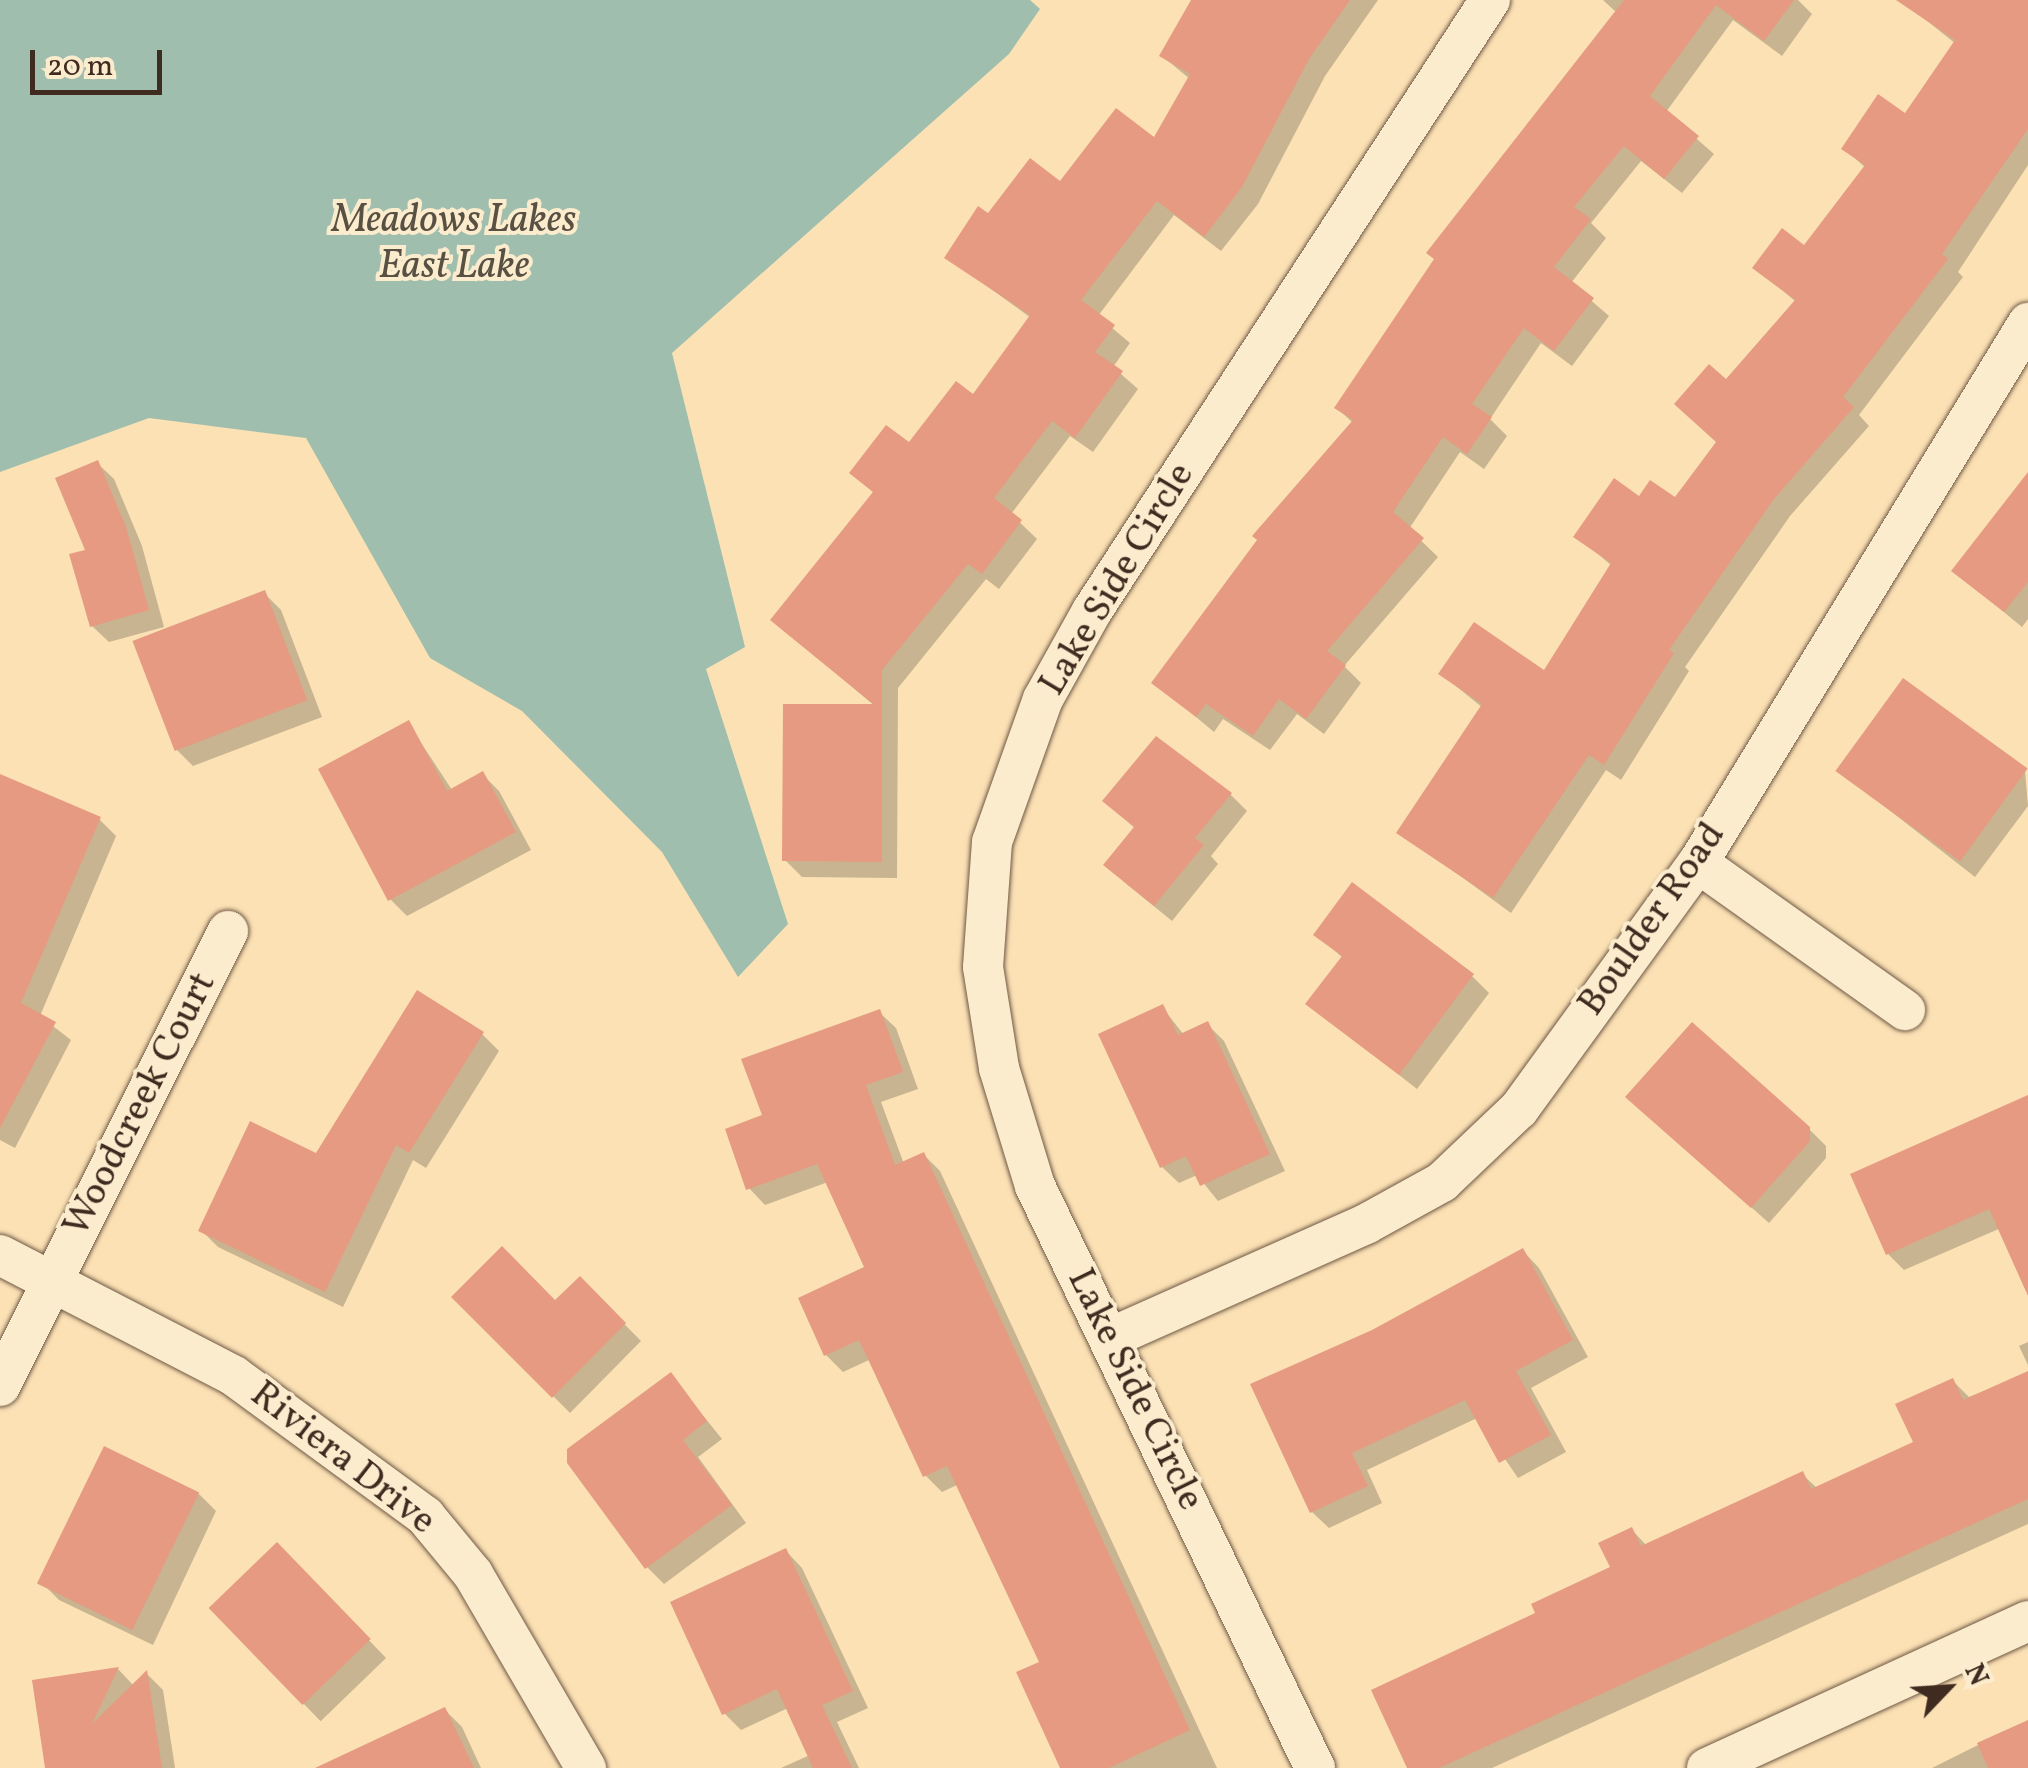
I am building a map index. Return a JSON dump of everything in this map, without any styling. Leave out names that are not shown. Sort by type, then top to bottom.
[{"type":"street","name":"Lake Side Circle","points":[[1315,1768],[1035,1186],[999,1068],[983,967],[992,842],[1043,699],[1092,611],[1490,0]]},
{"type":"street","name":"Boulder Road","points":[[1110,1338],[1366,1224],[1442,1182],[1518,1108],[1698,863],[2028,323]]},
{"type":"street","points":[[1698,863],[1905,1010]]},
{"type":"street","name":"Woodcreek Court","points":[[0,1386],[228,931]]},
{"type":"street","name":"Riviera Drive","points":[[0,1255],[53,1279],[234,1376],[425,1516],[472,1574],[586,1768]]},
{"type":"street","points":[[1707,1768],[2028,1621]]},
{"type":"water","name":"Meadows Lakes East Lake","points":[[0,0],[1030,0],[1040,9],[1009,54],[672,353],[745,647],[706,669],[788,924],[738,977],[662,852],[522,711],[430,658],[306,438],[149,418],[0,472]]},
{"type":"building","points":[[1191,0],[1350,0],[1309,59],[1242,187],[1204,237],[1157,201],[1081,300],[1115,325],[1095,352],[1123,371],[1075,438],[1052,421],[994,498],[1022,520],[982,574],[968,564],[882,670],[882,862],[782,861],[783,704],[873,704],[770,620],[873,492],[849,473],[886,425],[909,442],[956,381],[973,394],[1030,315],[944,258],[978,206],[988,213],[1030,158],[1060,181],[1116,108],[1154,137],[1190,74],[1159,56]]},
{"type":"building","points":[[1624,0],[1794,0],[1764,41],[1716,5],[1650,96],[1699,136],[1664,179],[1624,146],[1574,207],[1591,219],[1554,267],[1594,298],[1554,351],[1524,328],[1472,404],[1492,417],[1467,454],[1443,437],[1393,512],[1424,538],[1327,651],[1346,665],[1306,719],[1279,699],[1253,736],[1206,704],[1196,717],[1151,683],[1257,540],[1252,536],[1353,420],[1334,408],[1434,259],[1426,253]]},
{"type":"building","points":[[1896,0],[2028,0],[2028,129],[1942,254],[1948,259],[1843,397],[1854,407],[1774,499],[1669,650],[1674,653],[1604,765],[1589,755],[1493,898],[1396,833],[1482,704],[1438,674],[1474,622],[1544,670],[1611,563],[1573,537],[1614,478],[1639,496],[1650,480],[1675,497],[1716,442],[1674,404],[1709,364],[1726,379],[1795,300],[1752,268],[1782,228],[1804,245],[1865,165],[1841,149],[1878,94],[1905,113],[1955,40]]},
{"type":"building","points":[[98,460],[126,527],[149,610],[90,627],[69,554],[85,550],[55,478]]},
{"type":"building","points":[[2028,472],[2028,582],[2004,612],[1951,571]]},
{"type":"building","points":[[265,590],[307,700],[175,751],[132,641]]},
{"type":"building","points":[[1903,678],[2028,769],[1960,862],[1835,771]]},
{"type":"building","points":[[409,720],[447,791],[483,771],[516,832],[388,901],[318,769]]},
{"type":"building","points":[[1156,736],[1232,793],[1195,838],[1204,845],[1154,906],[1103,865],[1134,827],[1102,801]]},
{"type":"building","points":[[0,774],[101,817],[21,1003],[56,1022],[0,1128]]},
{"type":"building","points":[[1352,882],[1474,974],[1399,1075],[1305,1004],[1342,956],[1313,935]]},
{"type":"building","points":[[417,990],[484,1032],[409,1153],[396,1145],[325,1292],[198,1231],[250,1121],[316,1153]]},
{"type":"building","points":[[1163,1004],[1178,1035],[1208,1021],[1270,1154],[1200,1186],[1186,1156],[1160,1168],[1098,1034]]},
{"type":"building","points":[[880,1009],[903,1072],[866,1085],[895,1165],[924,1152],[1190,1730],[1109,1768],[1060,1768],[1016,1672],[1039,1662],[947,1466],[923,1477],[859,1340],[824,1356],[798,1298],[864,1267],[817,1164],[746,1190],[725,1129],[762,1115],[741,1059]]},
{"type":"building","points":[[1692,1022],[1810,1127],[1810,1141],[1751,1208],[1625,1097]]},
{"type":"building","points":[[2028,1095],[2028,1296],[1989,1209],[1886,1255],[1850,1174]]},
{"type":"building","points":[[502,1246],[555,1300],[580,1276],[626,1323],[552,1398],[451,1297]]},
{"type":"building","points":[[1523,1248],[1573,1340],[1516,1371],[1551,1435],[1499,1463],[1465,1400],[1352,1453],[1368,1486],[1310,1513],[1250,1384],[1372,1330]]},
{"type":"building","points":[[2028,1371],[2028,1499],[1439,1768],[1407,1768],[1371,1690],[1535,1613],[1531,1604],[1610,1567],[1598,1543],[1632,1527],[1641,1546],[1803,1471],[1811,1489],[1913,1442],[1895,1404],[1953,1378],[1963,1400]]},
{"type":"building","points":[[671,1372],[707,1421],[683,1440],[732,1505],[645,1569],[567,1463],[567,1449]]},
{"type":"building","points":[[104,1446],[199,1492],[132,1630],[37,1584]]},
{"type":"building","points":[[277,1542],[371,1639],[302,1705],[209,1608]]},
{"type":"building","points":[[786,1548],[853,1691],[822,1705],[852,1768],[813,1768],[777,1689],[722,1715],[670,1602]]},
{"type":"building","points":[[119,1667],[92,1724],[147,1670],[162,1768],[45,1768],[32,1680]]},
{"type":"building","points":[[445,1707],[474,1768],[315,1768]]},
{"type":"building","points":[[2028,1720],[2028,1768],[1988,1768],[1977,1743]]}]
